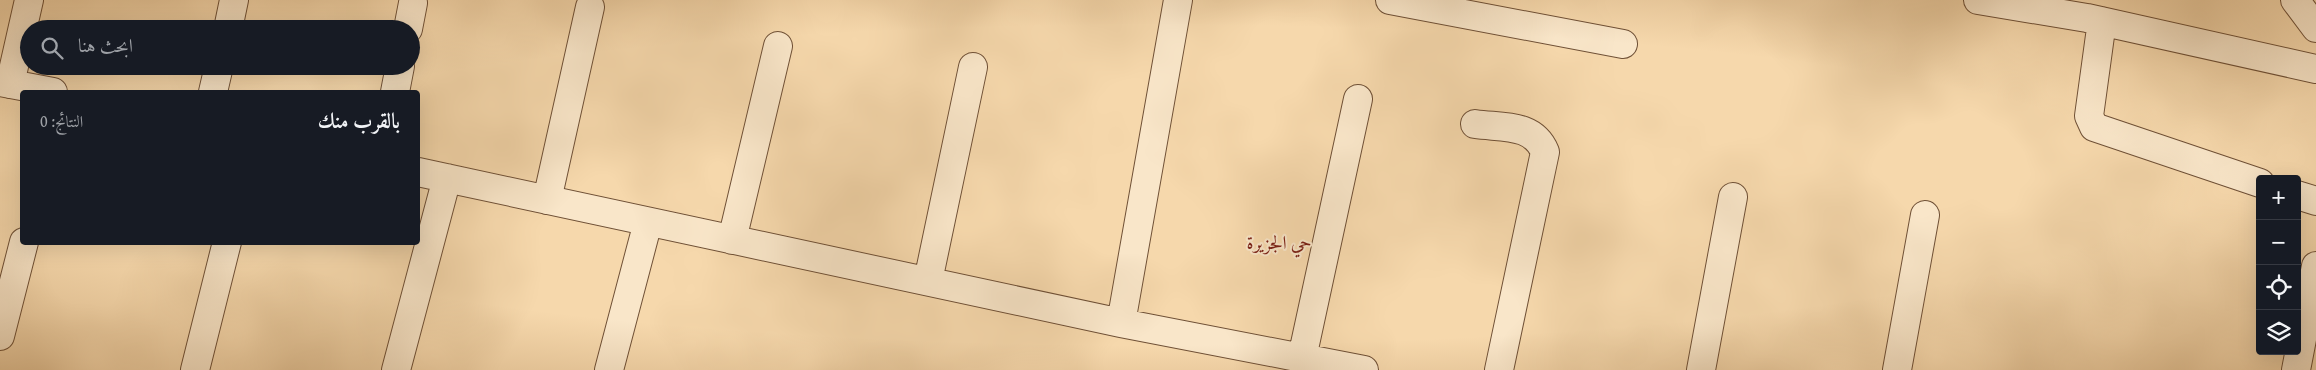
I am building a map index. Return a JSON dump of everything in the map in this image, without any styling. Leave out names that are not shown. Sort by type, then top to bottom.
[{"type":"street","points":[[23,20],[29,0]]},
{"type":"street","points":[[230,20],[234,0]]},
{"type":"street","points":[[1121,323],[1178,0]]},
{"type":"street","points":[[1390,0],[1623,44]]},
{"type":"street","points":[[1978,0],[2102,21],[2316,69]]},
{"type":"street","points":[[2295,0],[2316,28]]},
{"type":"street","points":[[546,200],[590,7]]},
{"type":"street","points":[[2102,21],[2089,116],[2094,128],[2256,182]]},
{"type":"street","points":[[20,31],[5,83],[43,90]]},
{"type":"street","points":[[732,240],[778,46]]},
{"type":"street","points":[[928,281],[973,67]]},
{"type":"street","points":[[213,90],[217,75]]},
{"type":"street","points":[[394,90],[398,75]]},
{"type":"street","points":[[1302,358],[1358,99]]},
{"type":"street","points":[[1475,124],[1528,131],[1541,141],[1545,152],[1499,370]]},
{"type":"street","points":[[420,172],[1121,323],[1364,370]]},
{"type":"street","points":[[396,370],[447,178]]},
{"type":"street","points":[[2301,196],[2316,201]]},
{"type":"street","points":[[1700,370],[1733,197]]},
{"type":"street","points":[[1897,370],[1925,215]]},
{"type":"street","points":[[609,370],[648,222]]},
{"type":"street","points":[[0,336],[23,245]]},
{"type":"street","points":[[195,370],[226,245]]},
{"type":"street","points":[[2296,370],[2316,266]]},
{"type":"district","name":"حي الجزيرة","points":[[1279,242]]}]
